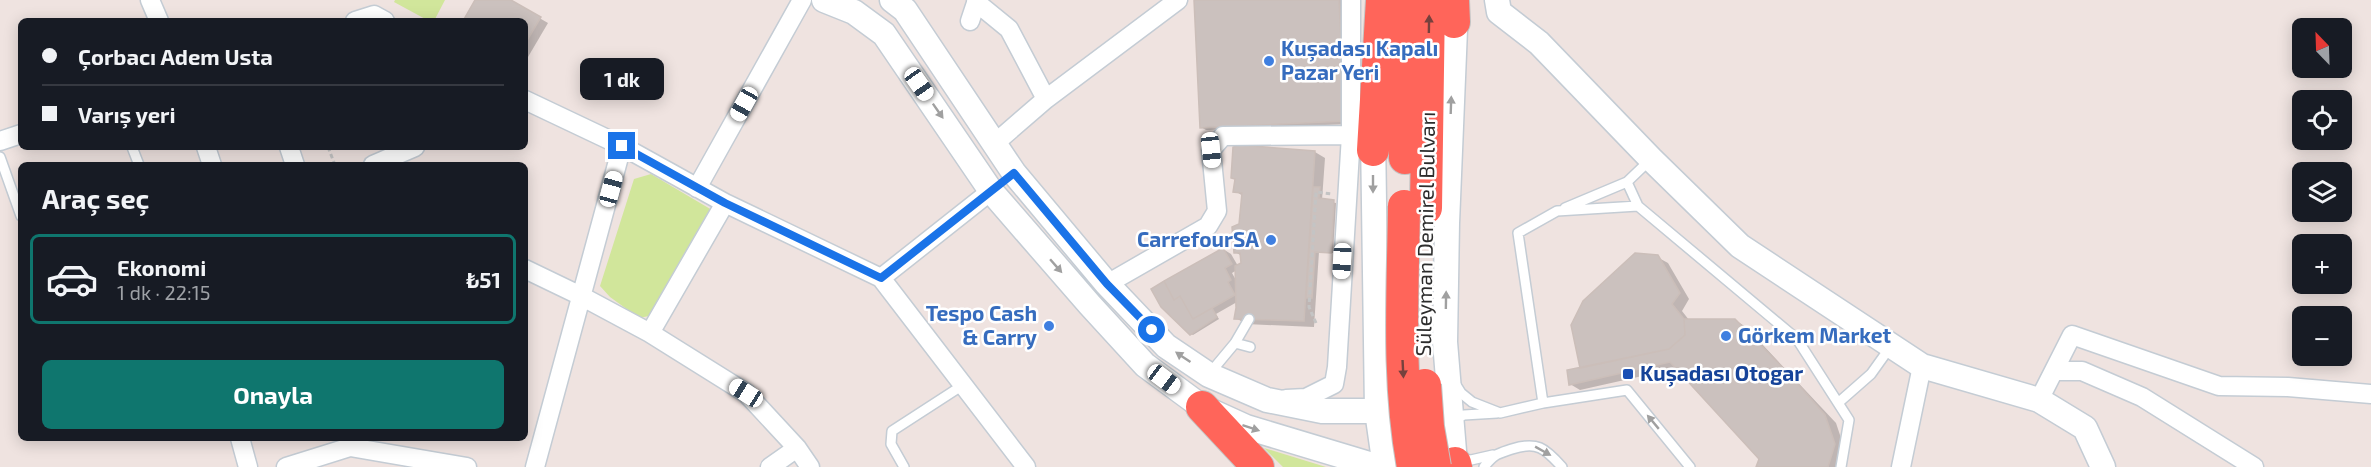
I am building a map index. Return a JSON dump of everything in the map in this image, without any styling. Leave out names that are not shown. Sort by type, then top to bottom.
[{"type":"highway","points":[[1362,143],[1382,0]]},
{"type":"highway","name":"Süleyman Demirel Bulvarı","points":[[1406,0],[1428,427],[1456,465]]},
{"type":"highway","name":"Süleyman Demirel Bulvarı","points":[[1413,467],[1406,433],[1402,347],[1415,207],[1429,0]]},
{"type":"highway","points":[[1202,408],[1252,465]]},
{"type":"main road","points":[[824,0],[854,12],[884,34]]},
{"type":"main road","points":[[846,0],[857,5],[884,34],[991,191],[1145,365],[1202,408],[1246,427],[1379,467]]},
{"type":"main road","points":[[1370,0],[1362,143],[1374,221],[1377,411],[1385,467]]},
{"type":"main road","points":[[1497,0],[1499,12],[1539,43],[1651,159],[1740,246],[1922,366],[2039,400],[2085,428],[2103,467]]},
{"type":"main road","points":[[894,3],[1014,173],[1107,284],[1167,346],[1209,375],[1268,400],[1322,411],[1377,411],[1413,417],[1451,418]]},
{"type":"main road","points":[[1455,7],[1446,347],[1456,465]]},
{"type":"main road","points":[[991,191],[1014,173]]},
{"type":"main road","points":[[1309,408],[1349,401],[1366,391],[1376,360]]},
{"type":"street","points":[[150,0],[158,18]]},
{"type":"street","points":[[697,188],[802,0]]},
{"type":"street","points":[[994,144],[1046,99],[1178,0]]},
{"type":"street","points":[[1268,400],[1306,398],[1334,384],[1362,143],[1351,0]]},
{"type":"street","points":[[970,21],[976,1],[1009,29],[1046,99]]},
{"type":"street","points":[[363,18],[379,12]]},
{"type":"street","points":[[528,101],[622,146],[725,203],[881,278],[1026,467]]},
{"type":"street","points":[[0,141],[18,135]]},
{"type":"street","points":[[1107,284],[1208,226],[1217,211],[1211,150],[1223,136],[1362,143]]},
{"type":"street","points":[[535,467],[622,146]]},
{"type":"street","points":[[380,162],[408,150]]},
{"type":"street","points":[[881,278],[991,191]]},
{"type":"street","points":[[650,333],[725,203]]},
{"type":"street","points":[[528,270],[650,333],[746,393],[797,448],[810,467]]},
{"type":"street","points":[[2039,400],[2072,335],[2219,386],[2288,387],[2371,394]]},
{"type":"street","points":[[1901,467],[1922,366]]},
{"type":"street","points":[[2054,371],[2082,371],[2142,398],[2254,467]]},
{"type":"street","points":[[241,441],[248,467]]},
{"type":"street","points":[[286,467],[350,447],[380,444],[467,467]]},
{"type":"street","points":[[770,467],[797,448]]},
{"type":"lane","points":[[0,157],[18,208]]},
{"type":"lane","points":[[1543,403],[1518,233],[1557,211],[1627,182],[1651,159]]},
{"type":"lane","points":[[1627,182],[1638,206],[1797,339],[1849,420],[1841,467]]},
{"type":"lane","points":[[1557,211],[1638,206]]},
{"type":"lane","points":[[1365,264],[1365,238],[1374,221]]},
{"type":"lane","points":[[1364,284],[1375,310]]},
{"type":"lane","points":[[1209,375],[1235,343],[1249,319]]},
{"type":"lane","points":[[1235,343],[1250,347]]},
{"type":"lane","points":[[1838,403],[1871,374],[1891,346]]},
{"type":"lane","points":[[1446,347],[1448,373],[1461,393],[1472,402],[1500,413]]},
{"type":"lane","points":[[904,467],[891,444],[892,431],[963,384]]},
{"type":"lane","points":[[1451,418],[1500,413],[1543,403],[1627,390],[1690,467]]},
{"type":"lane","points":[[1456,465],[1529,444],[1548,451],[1562,467]]},
{"type":"lane","points":[[1456,465],[1493,455]]},
{"type":"path","points":[[1316,323],[1309,307],[1316,192],[1333,194]]},
{"type":"green space","points":[[395,0],[445,0],[436,18],[423,18],[394,2]]},
{"type":"green space","points":[[651,174],[712,210],[654,315],[639,318],[610,297],[600,286],[634,179]]},
{"type":"green space","points":[[1264,448],[1326,467],[1283,467]]},
{"type":"building","points":[[475,0],[511,0],[541,17],[528,39],[528,18],[465,18]]},
{"type":"building","name":"Kuşadası Kapalı Pazar Yeri","points":[[1194,0],[1339,0],[1345,121],[1200,128]]},
{"type":"building","name":"CarrefourSA","points":[[1240,145],[1315,151],[1304,321],[1234,319],[1235,266],[1241,263],[1240,253],[1234,253],[1232,227],[1239,224],[1242,193],[1233,192],[1235,179],[1231,178],[1233,147]]},
{"type":"building","points":[[1313,187],[1320,187],[1319,198],[1334,200],[1331,253],[1315,252],[1312,298],[1306,298]]},
{"type":"building","points":[[1223,248],[1232,264],[1225,268],[1231,280],[1228,282],[1235,295],[1193,319],[1180,296],[1174,300],[1164,281]]},
{"type":"building","points":[[1635,253],[1658,255],[1680,293],[1672,304],[1684,319],[1685,335],[1669,349],[1580,368],[1571,325],[1583,301]]},
{"type":"building","points":[[1164,281],[1174,300],[1180,296],[1193,319],[1212,308],[1217,317],[1190,335],[1161,307],[1151,289]]},
{"type":"building","points":[[1684,319],[1735,319],[1791,376],[1825,415],[1835,444],[1828,467],[1756,467],[1759,459],[1670,362],[1569,385],[1567,370],[1669,349],[1685,335]]},
{"type":"place","name":"Kuşadası Kapalı Pazar Yeri","points":[[1269,61]]},
{"type":"place","name":"CarrefourSA","points":[[1271,240]]},
{"type":"place","name":"Tespo Cash & Carry","points":[[1049,326]]},
{"type":"place","name":"Görkem Market","points":[[1726,336]]},
{"type":"place","name":"Kuşadası Otogar","points":[[1628,374]]},
{"type":"route","points":[[622,146],[725,203],[881,278],[1014,173],[1107,284],[1152,330]]}]
